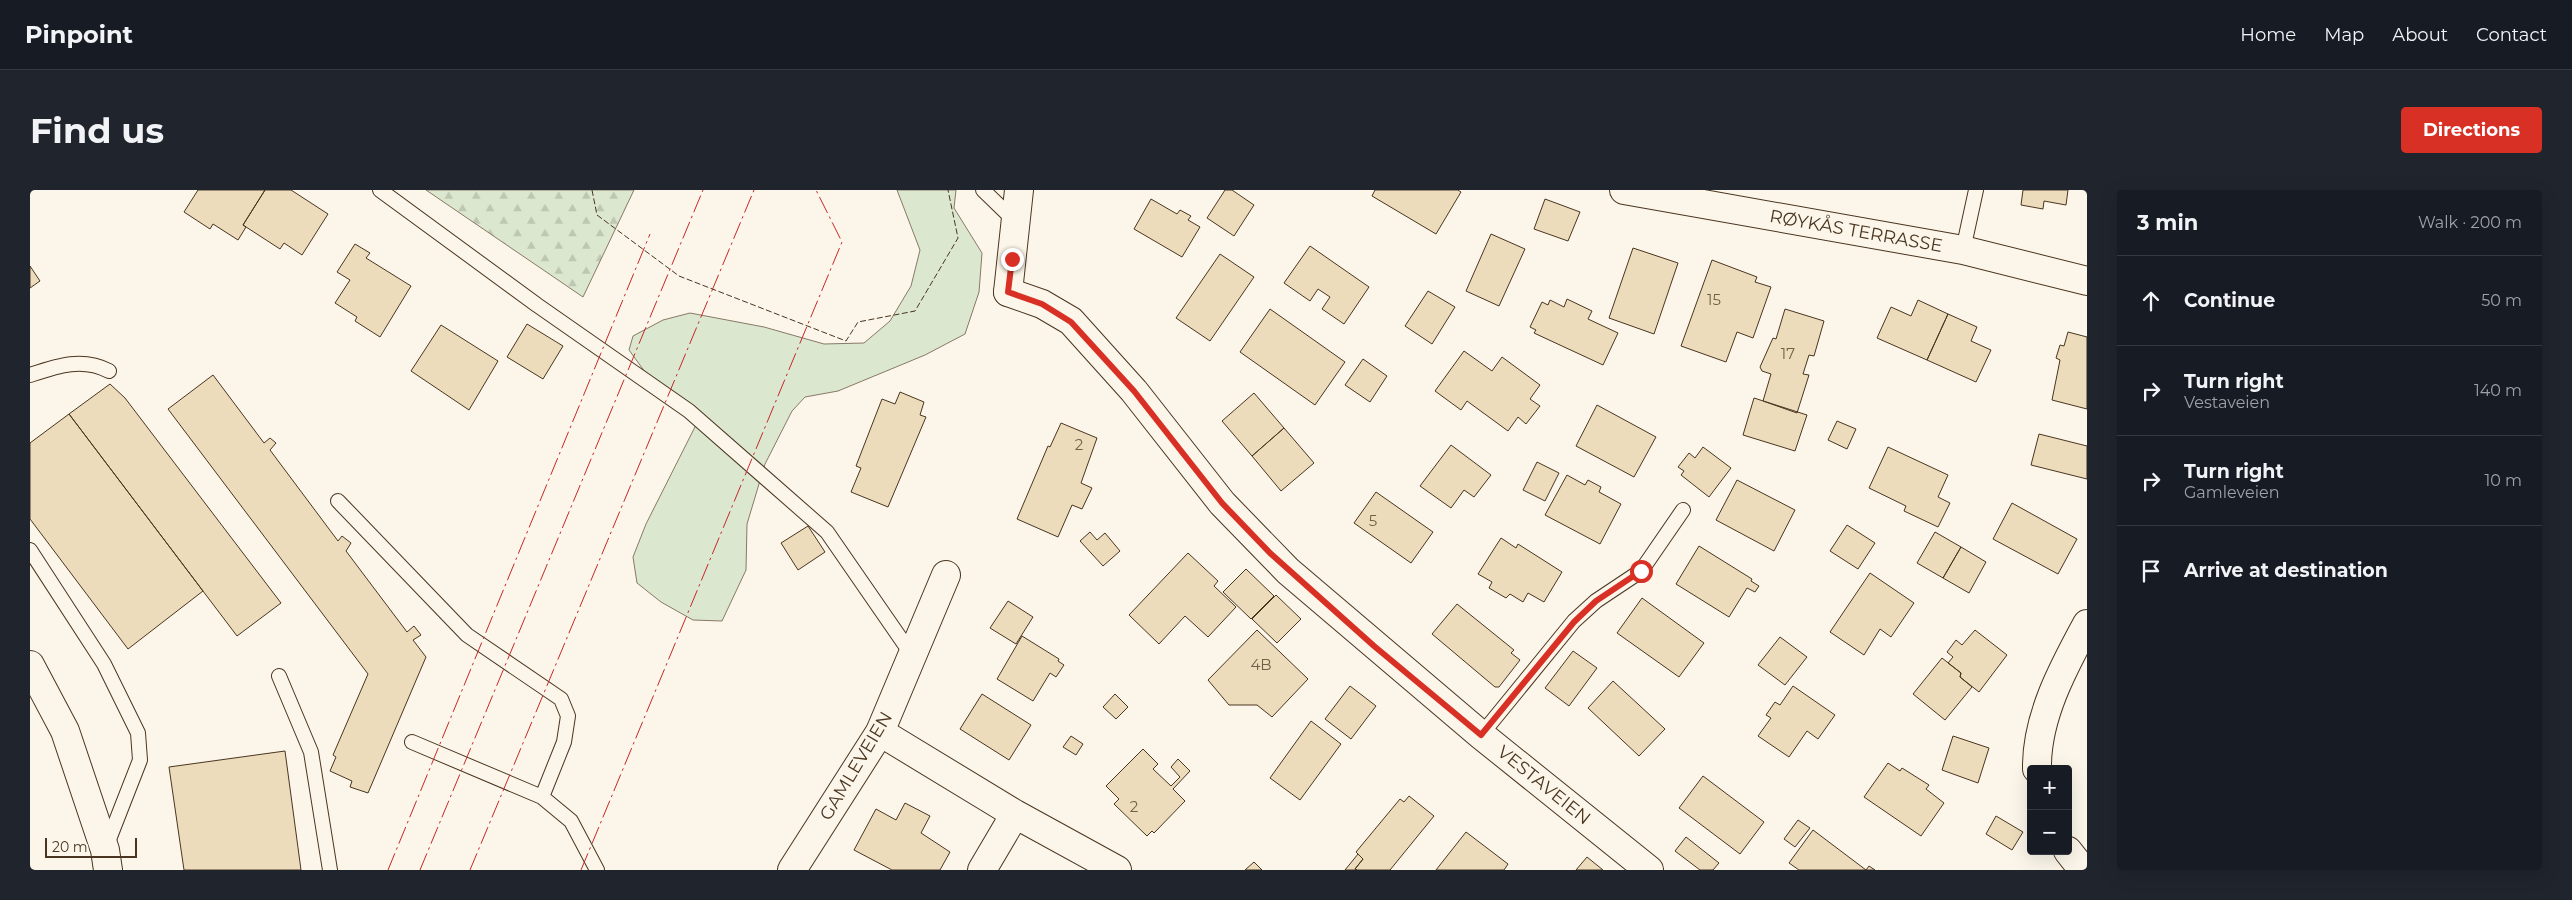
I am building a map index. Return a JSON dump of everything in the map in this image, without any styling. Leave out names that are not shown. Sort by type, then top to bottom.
[{"type":"street","points":[[1016,222],[1019,190]]},
{"type":"street","name":"RØYKÅS TERRASSE","points":[[1624,190],[1963,250],[2087,281]]},
{"type":"street","name":"VESTAVEIEN","points":[[1016,222],[1008,292],[1042,304],[1071,322],[1134,391],[1222,503],[1270,553],[1368,640],[1481,735],[1649,870]]},
{"type":"street","name":"GAMLEVEIEN","points":[[792,870],[880,732],[946,575]]},
{"type":"street","points":[[2038,765],[2046,712],[2060,676],[2087,624]]},
{"type":"street","points":[[30,665],[65,731],[106,860]]},
{"type":"street","points":[[880,732],[1015,814],[1117,870]]},
{"type":"street","points":[[982,870],[1015,814]]},
{"type":"street","points":[[2071,855],[2083,870]]},
{"type":"lane","points":[[380,190],[537,305],[689,411],[827,532],[912,655]]},
{"type":"lane","points":[[983,190],[1016,222]]},
{"type":"lane","points":[[1963,250],[1976,190]]},
{"type":"lane","points":[[30,375],[79,362],[101,367],[109,371]]},
{"type":"lane","points":[[338,501],[468,634],[561,699],[568,716],[564,742],[542,797]]},
{"type":"lane","points":[[1481,735],[1574,622],[1596,601],[1641,571],[1683,510]]},
{"type":"lane","points":[[30,550],[104,664],[138,733],[140,760],[106,860]]},
{"type":"lane","points":[[279,676],[311,752],[330,870]]},
{"type":"lane","points":[[412,742],[542,797],[571,821],[597,870]]},
{"type":"green space","points":[[426,190],[634,190],[583,297]]},
{"type":"green space","points":[[897,190],[956,190],[954,208],[982,253],[979,292],[965,334],[925,355],[838,391],[805,397],[792,411],[765,464],[747,524],[746,570],[722,621],[693,620],[661,602],[637,583],[633,557],[646,524],[701,415],[645,372],[629,350],[633,336],[663,320],[690,313],[764,327],[824,344],[864,343],[890,321],[911,286],[920,250]]},
{"type":"building","points":[[198,190],[265,190],[243,225],[246,227],[238,240],[213,224],[210,229],[184,212]]},
{"type":"building","points":[[265,190],[291,190],[328,214],[302,255],[284,243],[280,249],[243,225]]},
{"type":"building","points":[[1225,190],[1232,190],[1254,205],[1234,236],[1207,218]]},
{"type":"building","points":[[1375,190],[1458,190],[1461,192],[1436,234],[1372,196]]},
{"type":"building","points":[[2023,190],[2068,190],[2066,205],[2044,201],[2043,209],[2021,205]]},
{"type":"building","points":[[1151,199],[1177,214],[1180,210],[1191,216],[1188,220],[1200,227],[1182,257],[1134,229]]},
{"type":"building","points":[[1545,199],[1580,212],[1568,241],[1534,229]]},
{"type":"building","points":[[1491,234],[1525,249],[1499,306],[1466,291]]},
{"type":"building","points":[[355,244],[370,253],[366,258],[411,286],[380,337],[355,321],[357,317],[335,303],[350,280],[337,272]]},
{"type":"building","points":[[1310,246],[1369,287],[1344,324],[1322,309],[1330,297],[1318,289],[1310,301],[1284,283]]},
{"type":"building","points":[[1633,248],[1678,263],[1654,334],[1609,318]]},
{"type":"building","points":[[1220,254],[1254,277],[1210,341],[1176,318]]},
{"type":"building","points":[[1712,260],[1757,277],[1755,282],[1771,287],[1753,338],[1737,332],[1726,362],[1681,346]]},
{"type":"building","points":[[30,266],[40,281],[30,288]]},
{"type":"building","points":[[1428,291],[1455,307],[1432,344],[1405,326]]},
{"type":"building","points":[[1567,299],[1592,311],[1588,319],[1618,333],[1603,365],[1534,333],[1536,330],[1530,327],[1542,302],[1548,305],[1550,300],[1564,307]]},
{"type":"building","points":[[1918,300],[1948,314],[1927,360],[1877,338],[1891,307],[1911,316]]},
{"type":"building","points":[[1270,309],[1345,362],[1315,405],[1240,352]]},
{"type":"building","points":[[1785,309],[1824,321],[1814,356],[1809,355],[1803,374],[1809,375],[1797,413],[1763,401],[1771,374],[1762,371],[1760,367],[1773,338],[1776,339]]},
{"type":"building","points":[[1948,314],[1977,327],[1971,341],[1991,350],[1976,382],[1927,360]]},
{"type":"building","points":[[527,324],[563,346],[543,379],[507,357]]},
{"type":"building","points":[[441,325],[498,361],[469,410],[411,371]]},
{"type":"building","points":[[2068,332],[2087,337],[2087,409],[2052,400],[2060,360],[2056,358],[2060,345],[2064,346]]},
{"type":"building","points":[[1464,351],[1492,371],[1502,357],[1540,385],[1530,399],[1540,406],[1526,424],[1518,417],[1508,431],[1467,401],[1461,410],[1435,391]]},
{"type":"building","points":[[1363,359],[1387,376],[1370,402],[1345,385]]},
{"type":"building","points":[[213,375],[264,443],[270,438],[276,443],[270,450],[338,541],[342,536],[351,543],[346,551],[407,632],[414,626],[421,635],[413,640],[426,657],[368,793],[350,787],[352,781],[330,771],[336,757],[333,755],[368,674],[168,409]]},
{"type":"building","points":[[110,384],[125,398],[281,603],[237,636],[69,414]]},
{"type":"building","points":[[900,392],[924,402],[920,415],[926,417],[888,507],[851,492],[861,468],[856,466],[882,399],[895,404]]},
{"type":"building","points":[[1254,393],[1284,428],[1252,456],[1222,421]]},
{"type":"building","points":[[1754,398],[1807,415],[1795,451],[1743,435]]},
{"type":"building","points":[[1597,405],[1656,437],[1634,477],[1576,446]]},
{"type":"building","points":[[69,414],[203,591],[128,649],[30,519],[30,443]]},
{"type":"building","points":[[1837,421],[1856,429],[1847,449],[1828,440]]},
{"type":"building","points":[[1061,423],[1097,438],[1081,483],[1092,488],[1082,509],[1072,505],[1058,537],[1017,519],[1048,446],[1050,447]]},
{"type":"building","points":[[1284,428],[1314,463],[1281,491],[1252,456]]},
{"type":"building","points":[[2039,434],[2087,446],[2087,479],[2031,465]]},
{"type":"building","points":[[1451,445],[1491,475],[1474,497],[1464,490],[1451,508],[1420,486]]},
{"type":"building","points":[[1703,447],[1731,468],[1709,497],[1681,475],[1684,471],[1678,467],[1689,453],[1695,458]]},
{"type":"building","points":[[1888,447],[1948,475],[1938,497],[1950,503],[1938,527],[1904,511],[1906,506],[1869,488]]},
{"type":"building","points":[[1537,462],[1559,473],[1545,501],[1523,490]]},
{"type":"building","points":[[1567,475],[1585,485],[1588,480],[1601,487],[1599,492],[1621,504],[1600,544],[1545,515]]},
{"type":"building","points":[[1737,480],[1795,510],[1774,551],[1716,520]]},
{"type":"building","points":[[1376,492],[1433,532],[1411,563],[1354,523]]},
{"type":"building","points":[[2012,503],[2077,539],[2058,574],[1993,539]]},
{"type":"building","points":[[1847,525],[1875,543],[1858,569],[1830,551]]},
{"type":"building","points":[[808,526],[825,552],[798,570],[781,543]]},
{"type":"building","points":[[1090,532],[1097,540],[1105,533],[1120,551],[1103,566],[1080,541]]},
{"type":"building","points":[[1935,532],[1961,547],[1943,578],[1917,563]]},
{"type":"building","points":[[1501,538],[1516,548],[1518,544],[1562,572],[1544,602],[1528,593],[1523,602],[1510,594],[1506,598],[1489,588],[1492,582],[1478,574]]},
{"type":"building","points":[[1699,546],[1752,579],[1751,581],[1759,586],[1755,592],[1747,588],[1729,617],[1676,584]]},
{"type":"building","points":[[1961,547],[1986,562],[1969,593],[1943,578]]},
{"type":"building","points":[[1188,553],[1218,581],[1214,586],[1236,607],[1208,637],[1185,616],[1159,644],[1129,615]]},
{"type":"building","points":[[1246,569],[1274,596],[1251,619],[1223,592]]},
{"type":"building","points":[[1870,573],[1914,603],[1891,637],[1880,629],[1864,655],[1830,632]]},
{"type":"building","points":[[1276,595],[1301,619],[1277,643],[1252,619]]},
{"type":"building","points":[[1642,598],[1704,643],[1679,677],[1617,633]]},
{"type":"building","points":[[1008,601],[1033,617],[1016,644],[990,628]]},
{"type":"building","points":[[1457,604],[1514,650],[1511,653],[1520,660],[1499,687],[1495,687],[1432,634]]},
{"type":"building","points":[[1257,630],[1308,679],[1272,717],[1257,705],[1229,705],[1208,680]]},
{"type":"building","points":[[1975,630],[2007,655],[1979,692],[1960,677],[1961,673],[1948,663],[1953,657],[1947,652],[1956,640],[1962,645]]},
{"type":"building","points":[[1022,636],[1059,659],[1058,661],[1064,665],[1056,677],[1050,673],[1033,701],[997,679]]},
{"type":"building","points":[[1780,637],[1807,657],[1785,685],[1758,665]]},
{"type":"building","points":[[1573,651],[1597,668],[1569,706],[1545,688]]},
{"type":"building","points":[[1942,658],[1961,673],[1960,677],[1972,687],[1945,720],[1913,694]]},
{"type":"building","points":[[1613,681],[1665,729],[1639,756],[1588,708]]},
{"type":"building","points":[[1350,686],[1376,706],[1351,739],[1325,719]]},
{"type":"building","points":[[1793,686],[1835,715],[1818,739],[1807,731],[1789,757],[1758,736],[1771,718],[1766,715],[1775,702],[1780,705]]},
{"type":"building","points":[[982,694],[1031,725],[1009,760],[960,729]]},
{"type":"building","points":[[1115,694],[1128,707],[1116,719],[1103,707]]},
{"type":"building","points":[[1311,721],[1341,744],[1300,800],[1270,778]]},
{"type":"building","points":[[1071,736],[1083,744],[1076,755],[1063,747]]},
{"type":"building","points":[[1953,736],[1989,748],[1978,783],[1942,770]]},
{"type":"building","points":[[1143,749],[1158,764],[1153,769],[1171,786],[1180,777],[1171,767],[1178,759],[1190,771],[1173,789],[1185,801],[1154,833],[1152,831],[1147,836],[1114,804],[1119,799],[1106,786]]},
{"type":"building","points":[[285,751],[301,870],[184,870],[169,767]]},
{"type":"building","points":[[1888,763],[1900,771],[1902,768],[1929,785],[1926,789],[1944,803],[1921,836],[1864,797]]},
{"type":"building","points":[[1703,776],[1764,822],[1740,854],[1679,808]]},
{"type":"building","points":[[1409,796],[1434,816],[1390,870],[1355,869],[1363,859],[1356,852],[1400,799],[1404,802]]},
{"type":"building","points":[[905,803],[930,816],[921,833],[950,852],[940,870],[892,870],[854,850],[876,809],[896,820]]},
{"type":"building","points":[[1996,816],[2023,832],[2012,850],[1986,834]]},
{"type":"building","points":[[1798,820],[1810,828],[1795,847],[1784,839]]},
{"type":"building","points":[[1813,830],[1866,870],[1799,870],[1789,863]]},
{"type":"building","points":[[1466,832],[1508,864],[1504,870],[1436,870]]},
{"type":"building","points":[[1686,837],[1719,863],[1713,870],[1700,870],[1675,851]]},
{"type":"building","points":[[1358,854],[1363,859],[1355,869],[1357,870],[1345,870]]},
{"type":"building","points":[[1587,857],[1603,870],[1576,870]]},
{"type":"building","points":[[1254,862],[1262,870],[1245,870]]},
{"type":"building","points":[[1869,866],[1875,870],[1866,870]]},
{"type":"fence","points":[[592,190],[597,215],[679,276],[846,341],[858,322],[915,311],[958,238],[948,190]]},
{"type":"power","points":[[420,870],[703,190]]},
{"type":"power","points":[[470,870],[754,190]]},
{"type":"power","points":[[581,870],[842,242],[816,190]]},
{"type":"power","points":[[388,870],[650,234]]},
{"type":"route","points":[[1012,259],[1008,292],[1026,297],[1056,311],[1082,332],[1134,391],[1204,482],[1270,553],[1374,646],[1481,735],[1574,622],[1596,601],[1641,571]]}]
